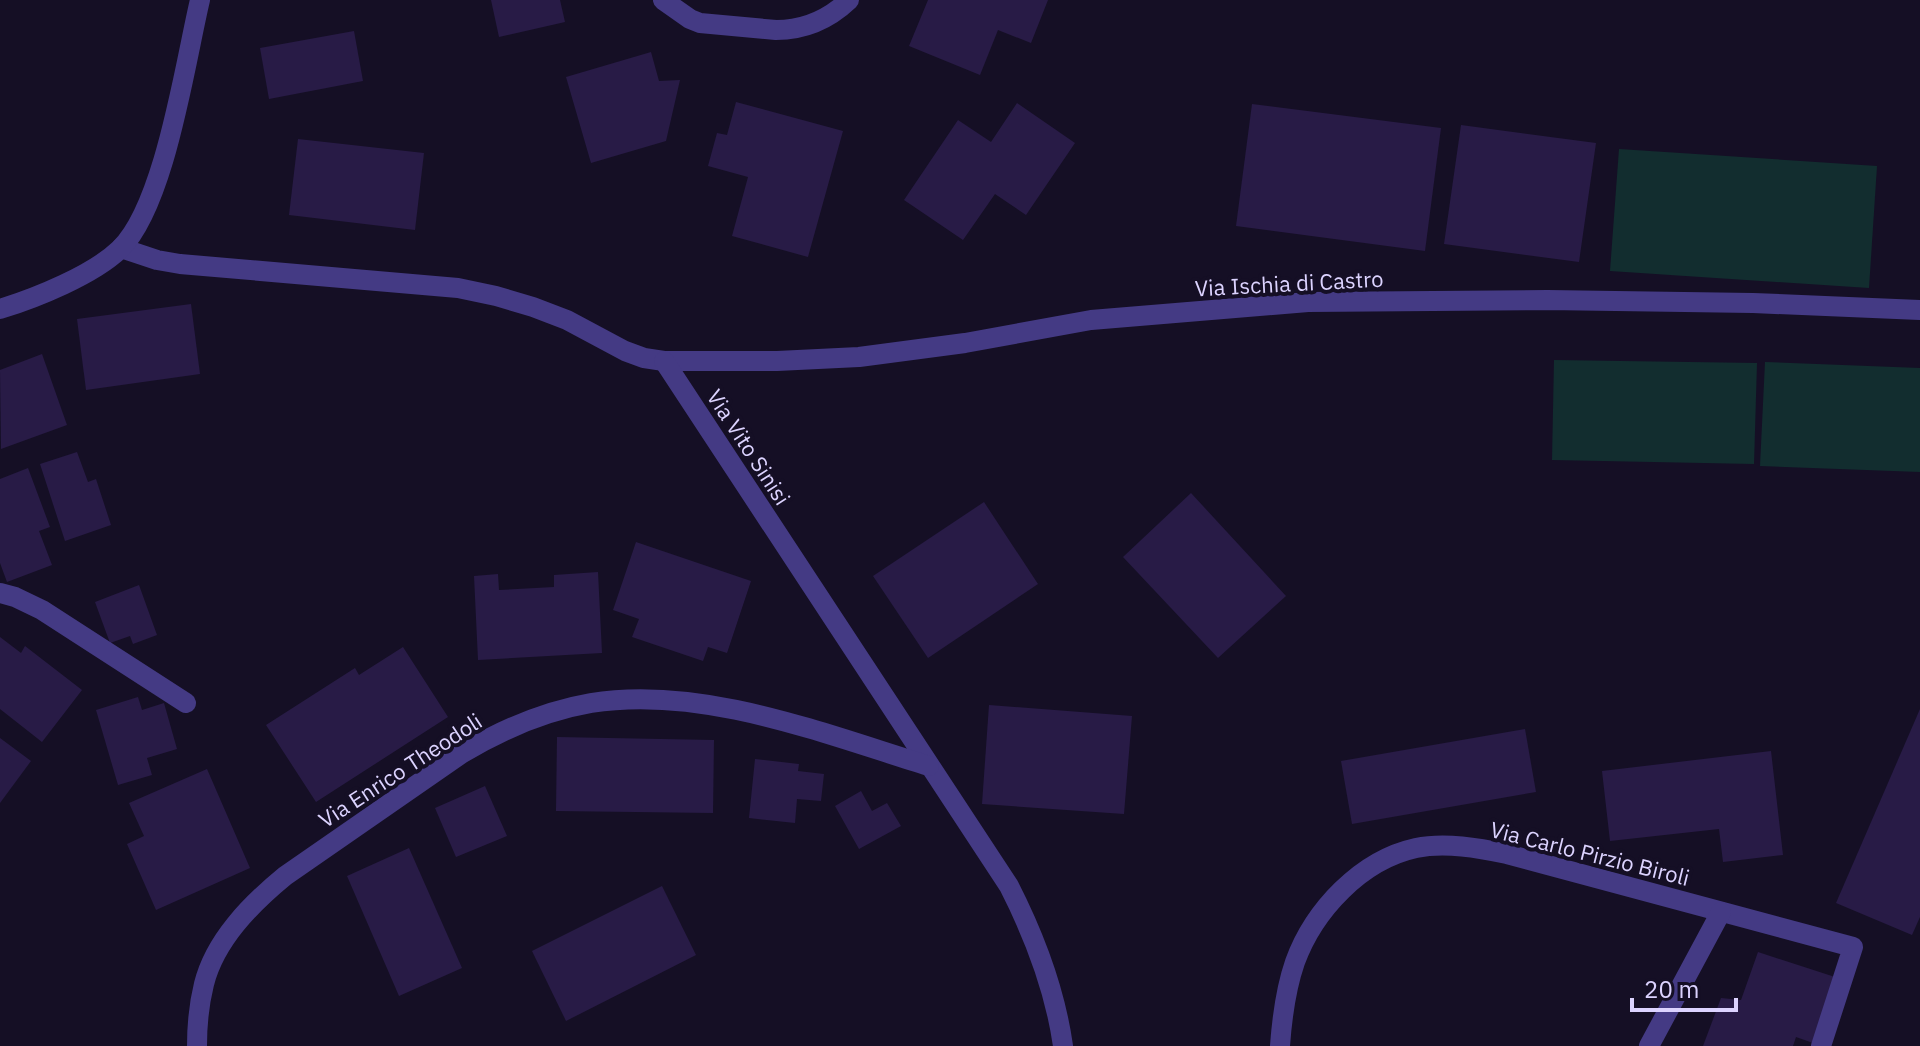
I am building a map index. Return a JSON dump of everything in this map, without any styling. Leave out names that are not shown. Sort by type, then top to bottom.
[{"type":"street","points":[[0,309],[71,280],[99,265],[121,248],[148,204],[166,151],[200,0]]},
{"type":"street","points":[[663,0],[700,23],[776,30],[810,25],[849,0]]},
{"type":"street","points":[[121,248],[180,264],[458,288],[496,296],[567,320],[625,351],[664,361]]},
{"type":"street","name":"Via Ischia di Castro","points":[[664,361],[859,357],[965,343],[1091,320],[1308,302],[1547,300],[1753,303],[1920,310]]},
{"type":"street","name":"Via Vito Sinisi","points":[[664,361],[1009,886],[1047,972],[1063,1046]]},
{"type":"street","points":[[0,593],[42,610],[186,703]]},
{"type":"street","name":"Via Enrico Theodoli","points":[[197,1046],[207,973],[231,931],[264,894],[285,876],[461,754],[533,718],[592,703],[664,701],[699,704],[767,717],[929,766]]},
{"type":"street","name":"Via Carlo Pirzio Biroli","points":[[1280,1046],[1294,964],[1316,922],[1333,900],[1355,878],[1380,862],[1415,848],[1440,846],[1490,850],[1853,947],[1821,1046]]},
{"type":"street","points":[[1649,1046],[1721,912]]},
{"type":"green space","points":[[1619,149],[1877,166],[1869,288],[1610,271]]},
{"type":"green space","points":[[1554,360],[1757,363],[1754,464],[1552,460]]},
{"type":"green space","points":[[1765,362],[1920,368],[1920,472],[1760,466]]},
{"type":"building","points":[[491,0],[560,0],[565,22],[499,37]]},
{"type":"building","points":[[928,0],[1048,0],[1031,43],[998,30],[980,75],[909,46]]},
{"type":"building","points":[[354,31],[363,81],[269,99],[260,48]]},
{"type":"building","points":[[651,52],[659,81],[680,80],[666,141],[591,163],[566,77]]},
{"type":"building","points":[[736,102],[843,131],[808,257],[732,236],[748,177],[708,166],[717,133],[727,135]]},
{"type":"building","points":[[1017,103],[1075,143],[1026,215],[995,194],[963,240],[904,200],[958,120],[991,142]]},
{"type":"building","points":[[1252,104],[1441,128],[1425,251],[1236,226]]},
{"type":"building","points":[[1461,125],[1596,143],[1579,262],[1444,244]]},
{"type":"building","points":[[298,139],[424,153],[415,230],[289,215]]},
{"type":"building","points":[[191,304],[200,374],[86,390],[77,319]]},
{"type":"building","points":[[42,354],[67,425],[1,449],[0,370]]},
{"type":"building","points":[[77,452],[88,482],[96,479],[111,525],[65,541],[40,464]]},
{"type":"building","points":[[28,468],[50,527],[39,531],[52,565],[7,582],[0,563],[0,479]]},
{"type":"building","points":[[1191,493],[1286,596],[1218,658],[1123,557]]},
{"type":"building","points":[[984,502],[1038,584],[928,658],[873,576]]},
{"type":"building","points":[[636,542],[751,581],[727,653],[708,647],[703,661],[632,637],[639,619],[613,610]]},
{"type":"building","points":[[598,572],[602,653],[478,660],[474,576],[498,574],[499,590],[554,587],[554,575]]},
{"type":"building","points":[[139,585],[157,635],[133,644],[130,636],[110,643],[95,602]]},
{"type":"building","points":[[0,637],[21,653],[25,646],[82,690],[42,742],[0,709]]},
{"type":"building","points":[[403,647],[448,717],[316,802],[266,725],[355,668],[359,675]]},
{"type":"building","points":[[138,697],[142,710],[164,703],[177,749],[147,758],[152,775],[118,785],[96,710]]},
{"type":"building","points":[[989,705],[1132,716],[1124,814],[982,804]]},
{"type":"building","points":[[1920,709],[1920,917],[1912,935],[1836,903]]},
{"type":"building","points":[[1525,729],[1536,792],[1352,824],[1341,761]]},
{"type":"building","points":[[557,737],[714,740],[713,813],[556,811]]},
{"type":"building","points":[[0,738],[31,761],[0,803]]},
{"type":"building","points":[[1771,751],[1783,855],[1723,862],[1719,829],[1610,841],[1602,771]]},
{"type":"building","points":[[755,759],[799,764],[798,771],[824,774],[821,801],[797,799],[795,823],[749,818]]},
{"type":"building","points":[[207,769],[250,868],[156,910],[127,844],[144,836],[129,803]]},
{"type":"building","points":[[485,786],[507,836],[456,857],[435,808]]},
{"type":"building","points":[[861,791],[872,811],[887,803],[901,826],[859,849],[835,806]]},
{"type":"building","points":[[409,848],[462,968],[399,996],[347,876]]},
{"type":"building","points":[[662,886],[696,955],[566,1021],[532,951]]},
{"type":"building","points":[[1758,952],[1835,977],[1813,1043],[1796,1037],[1793,1046],[1703,1046],[1721,998],[1741,1000]]}]
